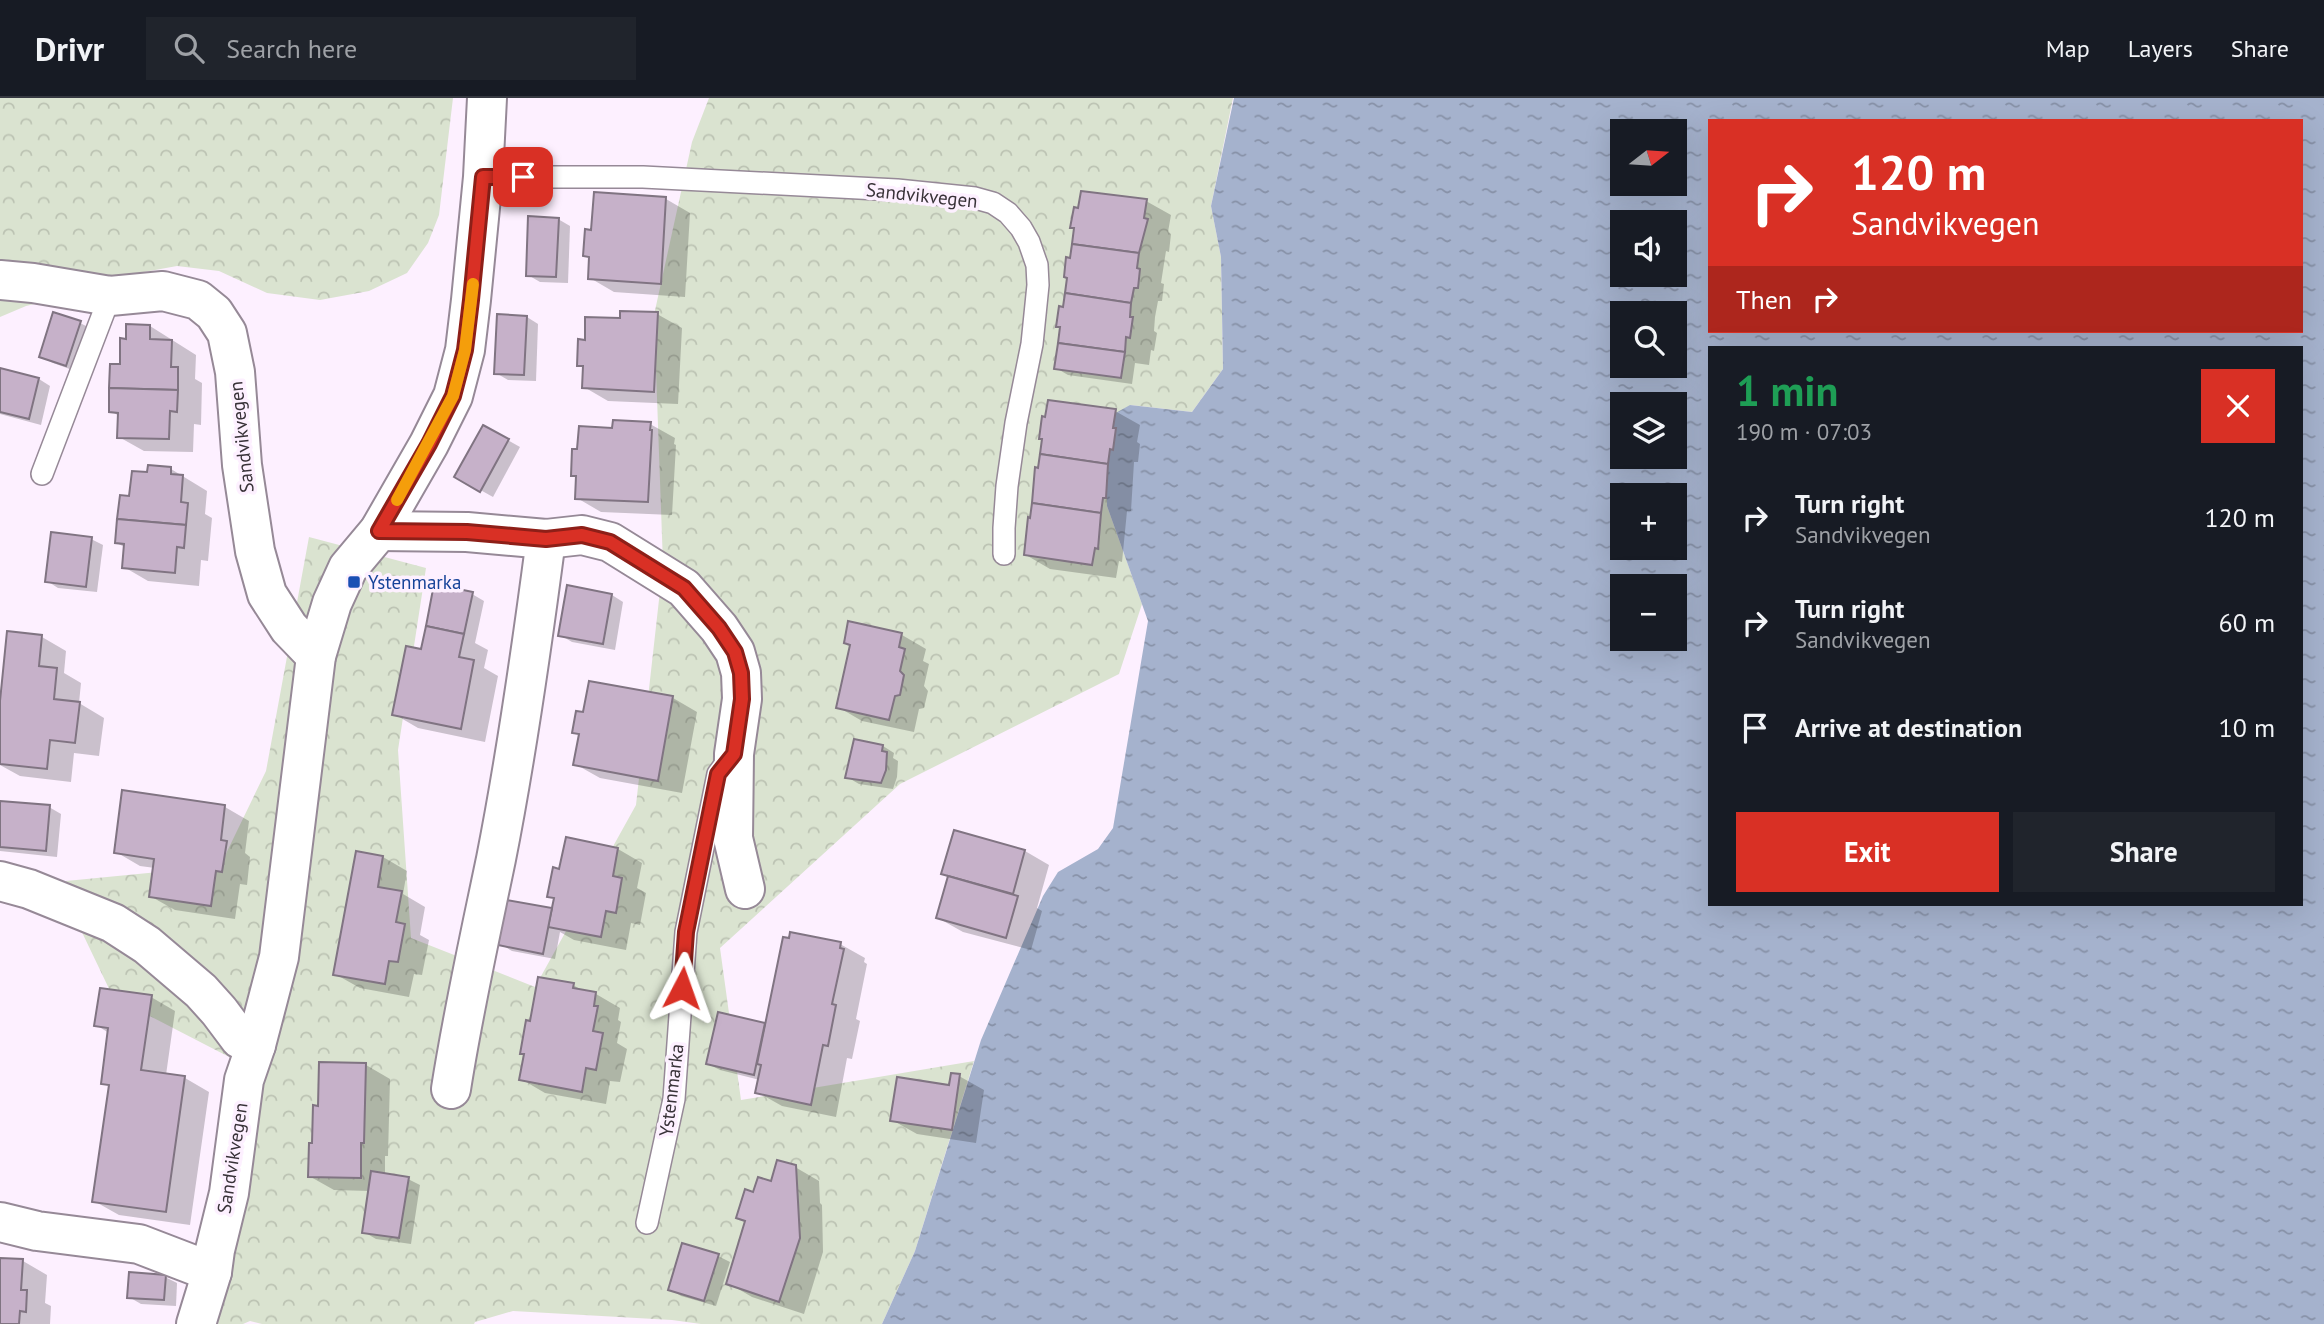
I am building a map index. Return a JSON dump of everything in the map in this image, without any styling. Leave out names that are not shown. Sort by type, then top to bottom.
[{"type":"street","name":"Sandvikvegen","points":[[196,1324],[212,1272],[229,1193],[244,1080],[279,957],[316,656],[332,603],[348,568],[379,531],[453,396],[465,350],[471,300],[483,177],[487,98]]},
{"type":"street","name":"Sandvikvegen","points":[[0,280],[110,296],[163,291],[198,300],[214,313],[228,333],[235,372],[242,466],[255,551],[267,594],[289,628],[316,656]]},
{"type":"street","name":"Ystenmarka","points":[[379,531],[467,532],[546,539],[582,535],[610,542],[684,588],[719,628],[735,652],[741,673],[742,699],[734,754],[733,838],[745,889]]},
{"type":"street","points":[[451,1089],[463,1013],[496,858],[530,660],[546,539]]},
{"type":"street","points":[[0,881],[29,888],[113,923],[147,945],[201,992],[240,1039],[256,1045]]},
{"type":"street","points":[[0,1222],[37,1231],[139,1244],[212,1272]]},
{"type":"lane","name":"Sandvikvegen","points":[[483,177],[643,177],[897,190],[975,198],[993,203],[1007,213],[1029,242],[1037,265],[1038,285],[1032,344],[1007,486],[1004,554]]},
{"type":"lane","points":[[42,474],[110,296]]},
{"type":"lane","name":"Ystenmarka","points":[[647,1223],[674,1099],[686,932],[718,774],[734,754]]},
{"type":"green space","points":[[0,98],[453,98],[439,215],[428,243],[407,273],[369,291],[320,300],[267,293],[219,271],[177,266],[122,276],[84,292],[26,306],[0,317]]},
{"type":"green space","points":[[709,98],[1233,98],[1211,206],[1221,257],[1223,369],[1192,412],[1130,405],[1107,506],[1142,604],[1119,674],[900,784],[720,948],[741,1100],[974,1061],[915,1251],[882,1324],[701,1324],[513,1311],[474,1324],[262,1324],[250,1321],[243,1324],[188,1324],[235,1060],[113,997],[67,901],[66,881],[220,866],[266,771],[309,537],[426,568],[398,750],[411,938],[535,987],[636,805],[663,564],[654,315],[692,142]]},
{"type":"water","points":[[1234,98],[2324,98],[2324,1324],[882,1324],[915,1251],[981,1040],[1043,896],[1058,872],[1098,849],[1113,828],[1148,621],[1107,506],[1106,432],[1112,415],[1130,405],[1192,412],[1223,369],[1221,257],[1211,206]]},
{"type":"building","points":[[1081,191],[1147,199],[1144,218],[1148,219],[1139,253],[1072,244],[1074,228],[1070,228],[1074,207],[1078,208]]},
{"type":"building","points":[[594,192],[666,197],[661,284],[588,279],[589,257],[583,256],[585,229],[591,230]]},
{"type":"building","points":[[528,216],[559,218],[556,277],[526,276]]},
{"type":"building","points":[[1072,244],[1139,253],[1138,288],[1134,288],[1131,303],[1065,293],[1066,257],[1070,258]]},
{"type":"building","points":[[1065,293],[1131,303],[1130,317],[1133,317],[1130,338],[1126,337],[1125,352],[1058,343],[1060,327],[1056,327],[1059,306],[1063,307]]},
{"type":"building","points":[[620,311],[658,312],[654,392],[582,388],[583,366],[577,366],[578,339],[585,340],[585,317],[620,318]]},
{"type":"building","points":[[53,312],[81,321],[66,366],[39,357]]},
{"type":"building","points":[[497,314],[527,316],[524,375],[494,374]]},
{"type":"building","points":[[126,324],[150,325],[150,339],[172,340],[171,367],[178,367],[178,390],[109,388],[110,364],[120,364],[120,338],[126,339]]},
{"type":"building","points":[[1058,343],[1125,352],[1121,378],[1054,369]]},
{"type":"building","points":[[0,368],[39,378],[29,419],[0,412]]},
{"type":"building","points":[[109,388],[178,390],[177,412],[170,411],[169,439],[117,438],[118,413],[109,412]]},
{"type":"building","points":[[1048,400],[1116,409],[1113,450],[1110,449],[1108,464],[1040,454],[1042,416],[1045,417]]},
{"type":"building","points":[[613,420],[651,422],[648,502],[575,499],[576,476],[571,476],[572,449],[577,449],[579,426],[612,428]]},
{"type":"building","points":[[483,425],[509,439],[480,492],[454,477]]},
{"type":"building","points":[[1040,454],[1108,464],[1106,498],[1103,498],[1101,513],[1032,503],[1035,467],[1038,468]]},
{"type":"building","points":[[148,465],[171,467],[171,474],[183,475],[181,502],[188,503],[186,525],[117,519],[120,495],[129,496],[132,471],[147,472]]},
{"type":"building","points":[[1032,503],[1101,513],[1098,549],[1095,548],[1092,565],[1024,555]]},
{"type":"building","points":[[117,519],[186,525],[184,548],[177,547],[175,573],[122,568],[124,544],[115,543]]},
{"type":"building","points":[[51,532],[92,537],[86,587],[45,582]]},
{"type":"building","points":[[434,584],[473,592],[464,634],[426,626]]},
{"type":"building","points":[[567,585],[612,594],[603,644],[558,636]]},
{"type":"building","points":[[848,621],[902,633],[899,647],[905,649],[900,671],[904,675],[900,695],[895,696],[889,720],[836,708],[850,645],[844,643]]},
{"type":"building","points":[[426,626],[464,634],[459,657],[474,660],[461,729],[392,715],[406,646],[421,649]]},
{"type":"building","points":[[7,631],[42,635],[39,666],[57,668],[54,699],[80,702],[75,743],[50,740],[47,769],[0,764],[0,701]]},
{"type":"building","points":[[589,681],[673,696],[658,781],[573,765],[579,734],[572,733],[576,711],[583,712]]},
{"type":"building","points":[[854,739],[883,745],[882,751],[887,752],[886,770],[881,783],[845,778]]},
{"type":"building","points":[[122,790],[225,805],[221,840],[227,841],[222,872],[216,871],[211,906],[149,897],[154,859],[114,853]]},
{"type":"building","points":[[0,801],[50,805],[46,851],[0,847]]},
{"type":"building","points":[[954,830],[1025,850],[1013,894],[941,874]]},
{"type":"building","points":[[566,837],[618,848],[613,876],[622,878],[616,913],[606,911],[601,937],[548,927],[554,898],[547,897],[553,867],[559,869]]},
{"type":"building","points":[[356,851],[383,856],[378,887],[402,891],[396,922],[405,924],[398,962],[389,961],[385,984],[333,975]]},
{"type":"building","points":[[948,876],[1018,896],[1006,938],[936,918]]},
{"type":"building","points":[[506,900],[552,908],[543,954],[498,945]]},
{"type":"building","points":[[790,932],[841,942],[840,948],[844,949],[832,1004],[836,1005],[828,1046],[823,1045],[811,1105],[755,1093],[761,1065],[757,1064],[783,937],[789,938]]},
{"type":"building","points":[[538,977],[574,983],[573,988],[596,992],[594,1006],[598,1006],[593,1031],[603,1033],[596,1070],[586,1068],[582,1092],[519,1080],[526,1020],[530,1021]]},
{"type":"building","points":[[100,988],[152,995],[141,1070],[185,1076],[166,1212],[92,1202],[109,1085],[101,1084],[108,1028],[94,1026]]},
{"type":"building","points":[[718,1012],[765,1023],[754,1075],[706,1064]]},
{"type":"building","points":[[319,1062],[366,1063],[361,1178],[308,1177],[313,1105],[318,1106]]},
{"type":"building","points":[[951,1073],[960,1074],[952,1130],[890,1121],[897,1077],[949,1085]]},
{"type":"building","points":[[777,1160],[796,1165],[800,1238],[779,1302],[726,1284],[745,1221],[736,1218],[745,1189],[753,1192],[758,1177],[771,1181]]},
{"type":"building","points":[[371,1171],[409,1177],[399,1238],[362,1233]]},
{"type":"building","points":[[682,1243],[719,1254],[704,1301],[668,1290]]},
{"type":"building","points":[[0,1258],[23,1259],[21,1290],[27,1290],[26,1312],[20,1311],[19,1324],[0,1324]]},
{"type":"building","points":[[129,1272],[166,1275],[164,1300],[127,1298]]},
{"type":"slow traffic","points":[[397,500],[453,396],[465,350],[473,284]]},
{"type":"place","name":"Ystenmarka","points":[[354,582]]},
{"type":"route","points":[[523,177],[483,177],[465,350],[453,396],[379,531],[467,532],[546,539],[582,535],[610,542],[684,588],[719,628],[735,652],[741,673],[742,699],[734,754],[718,774],[686,932],[682,988]]}]
